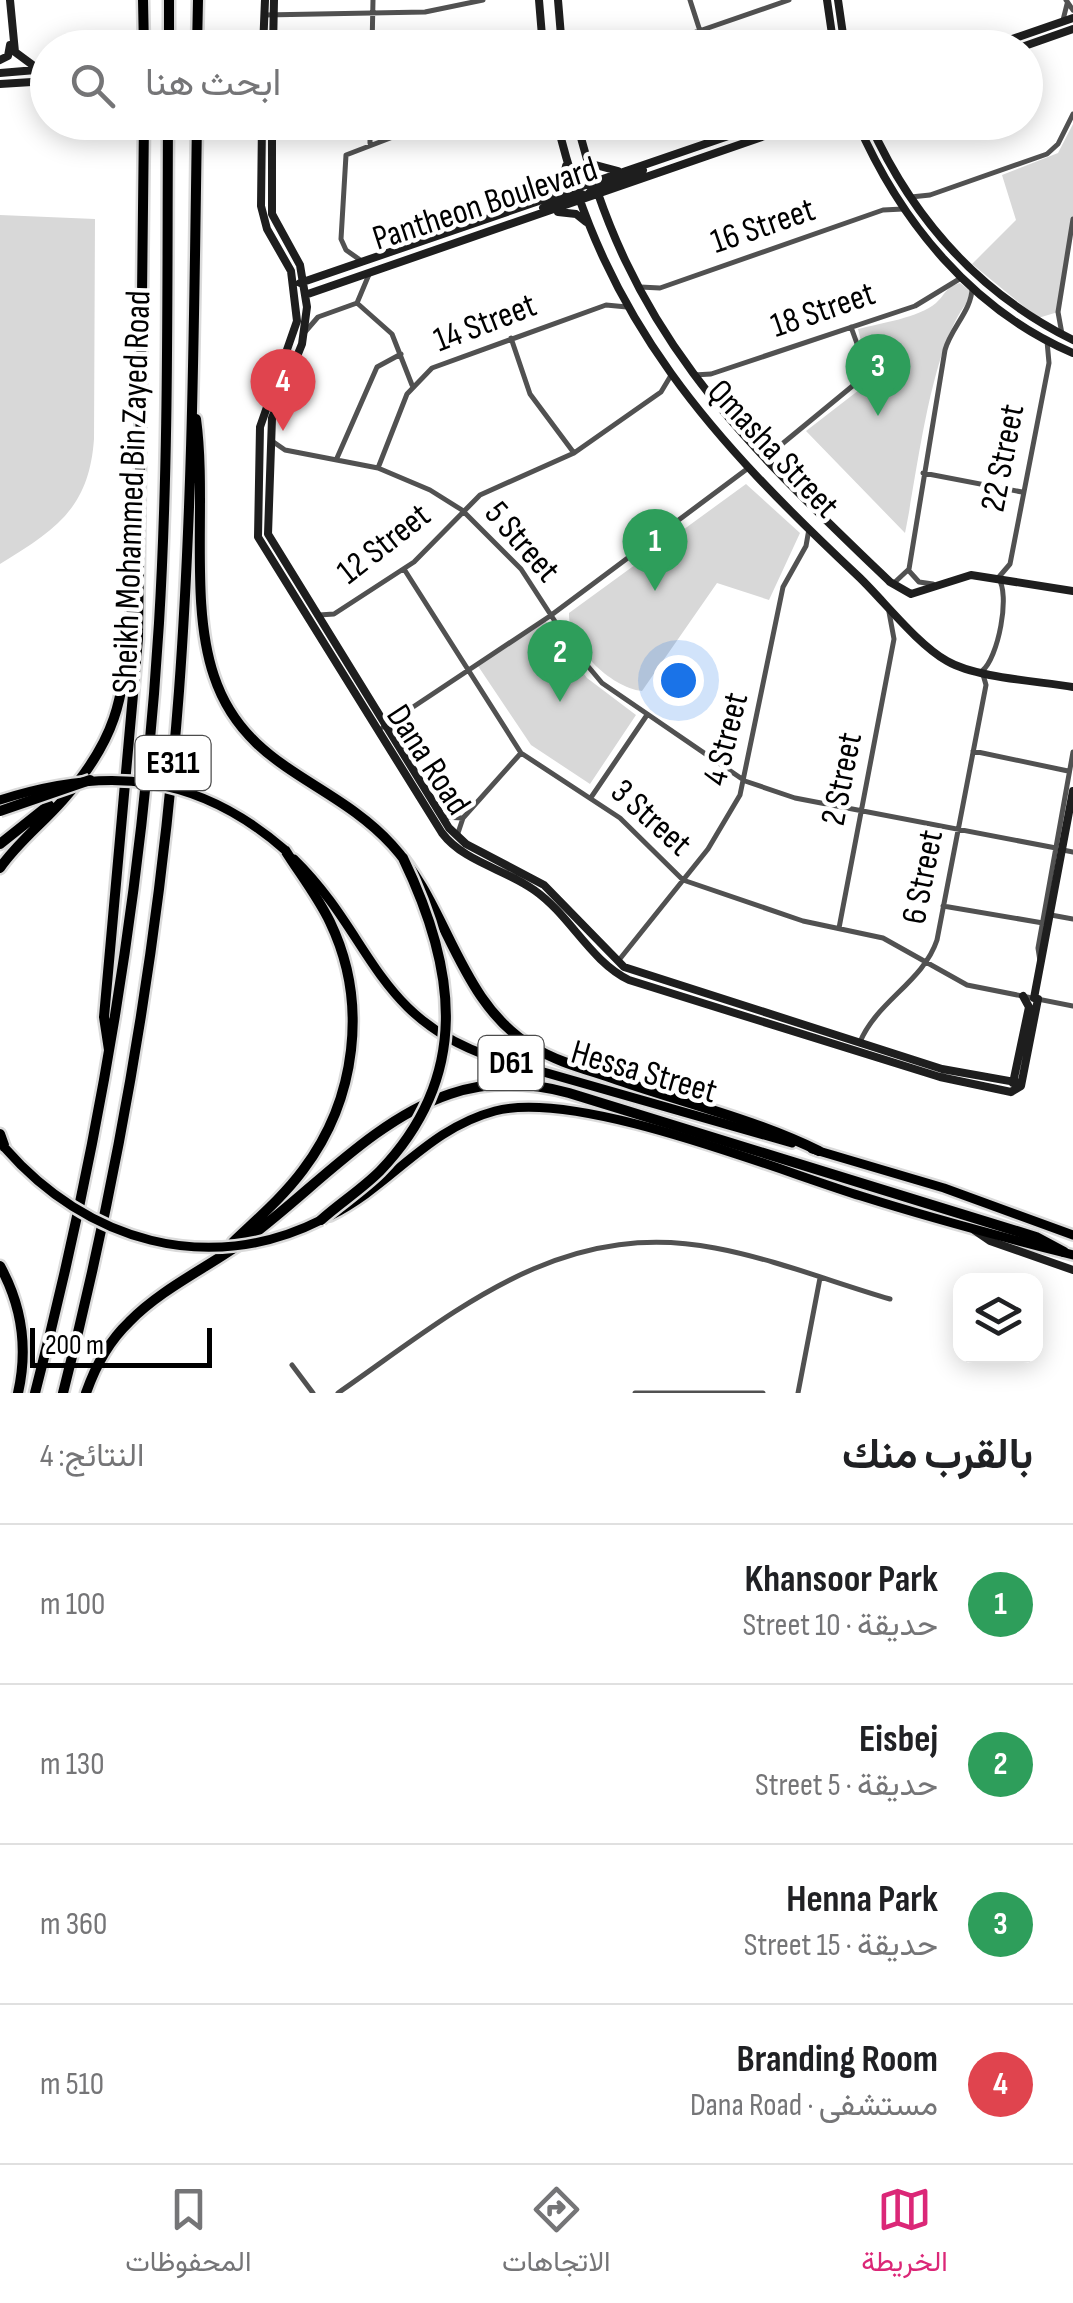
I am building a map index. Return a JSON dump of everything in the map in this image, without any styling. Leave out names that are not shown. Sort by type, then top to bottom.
[{"type":"highway","points":[[144,30],[145,0]]},
{"type":"highway","points":[[169,30],[170,0]]},
{"type":"highway","points":[[197,30],[198,0]]},
{"type":"highway","points":[[111,1056],[104,1017],[137,648],[144,140]]},
{"type":"highway","name":"Sheikh Mohammed Bin Zayed Road","points":[[35,1393],[111,1056],[137,872],[159,619],[168,140]]},
{"type":"highway","name":"Sheikh Mohammed Bin Zayed Road","points":[[63,1393],[112,1180],[152,949],[179,692],[192,393],[196,140]]},
{"type":"highway","points":[[192,393],[202,474],[206,641],[218,689],[234,719],[267,756],[351,808],[403,858],[428,894],[488,1008],[520,1039],[560,1060],[774,1131],[819,1151]]},
{"type":"highway","points":[[0,868],[100,755],[117,717],[138,562]]},
{"type":"highway","points":[[0,812],[90,780]]},
{"type":"highway","points":[[0,844],[74,787]]},
{"type":"highway","points":[[214,1260],[291,1185],[316,1152],[336,1114],[350,1059],[352,1009],[340,948],[330,921],[285,850]]},
{"type":"highway","points":[[320,1220],[378,1173],[404,1142],[425,1108],[438,1070],[447,1020],[445,970],[435,930],[403,858]]},
{"type":"highway","points":[[86,1393],[101,1359],[128,1323],[410,1112],[452,1093],[512,1084],[588,1098],[1036,1237],[1068,1253]]},
{"type":"highway","points":[[0,1134],[3,1145]]},
{"type":"highway","points":[[0,1266],[15,1298],[22,1331],[18,1393]]},
{"type":"main road","name":"Hessa Street","points":[[0,800],[50,784],[90,780],[144,781],[196,794],[243,817],[285,850],[324,894],[388,989],[417,1018],[452,1042],[492,1057],[944,1188],[1073,1235]]},
{"type":"main road","name":"Hessa Street","points":[[3,1145],[38,1182],[75,1210],[117,1231],[162,1244],[230,1248],[277,1238],[320,1220],[365,1195],[432,1138],[480,1115],[526,1106],[580,1111],[974,1230],[1068,1253]]},
{"type":"street","points":[[10,0],[10,50],[0,83],[30,81]]},
{"type":"street","points":[[264,0],[271,30]]},
{"type":"street","points":[[266,30],[274,0]]},
{"type":"street","points":[[372,30],[373,0]]},
{"type":"street","points":[[269,14],[443,10],[482,0]]},
{"type":"street","points":[[539,0],[542,30]]},
{"type":"street","points":[[558,0],[560,30]]},
{"type":"street","points":[[690,0],[698,30]]},
{"type":"street","points":[[701,30],[790,0]]},
{"type":"street","points":[[827,0],[831,30]]},
{"type":"street","points":[[838,0],[842,30]]},
{"type":"street","points":[[1067,2],[1073,10]]},
{"type":"street","points":[[1060,22],[1067,2]]},
{"type":"street","points":[[1037,30],[1073,18]]},
{"type":"street","points":[[1043,41],[1071,32]]},
{"type":"street","points":[[10,33],[18,57],[30,63]]},
{"type":"street","points":[[0,60],[10,50]]},
{"type":"street","points":[[5,72],[30,70]]},
{"type":"street","points":[[908,196],[930,195],[1047,154],[1058,144],[1073,114]]},
{"type":"street","name":"Dana Road","points":[[262,140],[263,218],[294,285],[296,298],[295,334],[272,384],[260,427],[258,537],[446,840],[548,901],[630,980],[964,1084],[1011,1092],[1017,1082],[858,1048]]},
{"type":"street","name":"Dana Road","points":[[272,140],[272,214],[300,265],[306,294],[306,332],[277,400],[269,437],[268,534],[457,837],[544,885],[580,918],[613,966]]},
{"type":"street","points":[[363,262],[346,250],[340,239],[343,166],[351,151],[379,140]]},
{"type":"street","name":"Qmasha Street","points":[[561,140],[588,223],[628,307],[680,390],[747,469],[947,661],[1073,687]]},
{"type":"street","name":"Qmasha Street","points":[[581,140],[607,220],[638,287],[691,375],[762,460],[890,582]]},
{"type":"street","name":"Pantheon Boulevard","points":[[296,298],[549,212],[622,171],[717,140]]},
{"type":"street","name":"Pantheon Boulevard","points":[[294,285],[551,195],[579,194],[595,188],[618,190],[755,140]]},
{"type":"street","points":[[865,140],[903,209],[951,268],[972,288],[1068,352]]},
{"type":"street","points":[[878,140],[919,212],[975,276],[1073,340]]},
{"type":"street","points":[[551,195],[563,180],[566,161]]},
{"type":"street","points":[[586,162],[597,168],[622,171]]},
{"type":"street","points":[[595,188],[642,170],[650,163]]},
{"type":"street","points":[[607,220],[610,202],[618,190]]},
{"type":"street","points":[[527,219],[538,210],[579,194]]},
{"type":"street","points":[[883,210],[894,195]]},
{"type":"street","points":[[919,212],[930,195]]},
{"type":"street","name":"16 Street","points":[[638,287],[660,288],[883,210],[903,209]]},
{"type":"street","points":[[549,212],[576,214],[588,223]]},
{"type":"street","points":[[1063,334],[1058,312],[1073,219]]},
{"type":"street","points":[[300,265],[324,274]]},
{"type":"street","points":[[946,285],[951,268]]},
{"type":"street","points":[[306,332],[318,317],[357,303],[370,272]]},
{"type":"street","name":"18 Street","points":[[691,375],[711,374],[923,302],[961,278]]},
{"type":"street","name":"16 Street","points":[[646,303],[660,288]]},
{"type":"street","points":[[970,306],[972,288]]},
{"type":"street","points":[[606,305],[618,289]]},
{"type":"street","points":[[890,582],[903,579],[908,569],[945,350],[954,326],[970,306],[988,299]]},
{"type":"street","points":[[357,303],[388,329],[412,386]]},
{"type":"street","name":"14 Street","points":[[378,468],[412,386],[444,362],[606,305],[628,307]]},
{"type":"street","points":[[1042,322],[1058,312]]},
{"type":"street","points":[[376,731],[470,673],[747,469],[757,470],[762,460],[861,379],[864,363],[851,327]]},
{"type":"street","points":[[510,338],[530,394],[574,453]]},
{"type":"street","name":"22 Street","points":[[998,578],[1010,564],[1048,362],[1047,341]]},
{"type":"street","name":"22 Street","points":[[1048,362],[1068,352]]},
{"type":"street","points":[[337,458],[377,367],[401,354]]},
{"type":"street","points":[[703,390],[711,374]]},
{"type":"street","points":[[661,392],[670,376]]},
{"type":"street","points":[[661,392],[680,390]]},
{"type":"street","name":"12 Street","points":[[315,615],[334,614],[404,569],[434,544],[462,510],[510,478],[574,453],[661,392]]},
{"type":"street","name":"5 Street","points":[[269,437],[286,450],[378,468],[430,490],[462,510],[510,555],[593,674],[744,781],[782,796],[1073,852]]},
{"type":"street","points":[[268,460],[275,452],[286,450]]},
{"type":"street","points":[[923,472],[1022,492]]},
{"type":"street","points":[[816,512],[829,507]]},
{"type":"street","name":"4 Street","points":[[613,966],[720,832],[744,781],[783,588],[806,546],[809,529]]},
{"type":"street","points":[[806,546],[824,544]]},
{"type":"street","name":"22 Street","points":[[1010,564],[1020,582]]},
{"type":"street","name":"3 Street","points":[[404,569],[521,752],[592,796],[684,880],[803,921],[884,938],[967,985],[1073,1006]]},
{"type":"street","points":[[908,569],[919,582],[942,584]]},
{"type":"street","points":[[890,582],[911,594],[964,576],[1073,591]]},
{"type":"street","points":[[982,671],[992,660],[1006,596],[998,578]]},
{"type":"street","name":"2 Street","points":[[838,928],[894,638],[884,601]]},
{"type":"street","name":"12 Street","points":[[326,632],[334,614]]},
{"type":"street","points":[[894,638],[910,627]]},
{"type":"street","name":"6 Street","points":[[858,1048],[877,1014],[927,964],[943,906],[974,751],[986,685],[982,671]]},
{"type":"street","points":[[986,685],[997,674]]},
{"type":"street","points":[[592,796],[647,715]]},
{"type":"street","points":[[974,751],[1070,771]]},
{"type":"street","points":[[457,837],[464,818],[521,752]]},
{"type":"street","points":[[1017,1082],[1042,966],[1073,752]]},
{"type":"street","points":[[1042,966],[1038,948],[1073,791]]},
{"type":"street","points":[[1062,818],[1070,809]]},
{"type":"street","points":[[443,817],[464,818]]},
{"type":"street","points":[[1052,874],[1055,888]]},
{"type":"street","points":[[943,906],[1043,923]]},
{"type":"street","points":[[1050,914],[1073,919]]},
{"type":"street","points":[[1017,1082],[1029,1006],[1023,996]]},
{"type":"street","points":[[974,1230],[986,1240],[1073,1270]]},
{"type":"street","points":[[338,1393],[485,1291],[543,1263],[589,1250],[636,1243],[688,1244],[890,1299]]},
{"type":"street","points":[[798,1393],[820,1278]]},
{"type":"street","points":[[292,1365],[313,1393]]},
{"type":"street","points":[[634,1393],[763,1393]]},
{"type":"shaded area","points":[[1073,124],[1073,217],[1058,312],[1038,318],[972,264],[1016,220],[1002,175],[1058,153]]},
{"type":"shaded area","points":[[0,215],[95,219],[91,463],[77,500],[66,515],[0,564]]},
{"type":"shaded area","points":[[960,283],[969,290],[970,299],[945,345],[936,376],[905,533],[806,431],[859,390],[868,371],[858,329],[919,313]]},
{"type":"shaded area","points":[[746,484],[800,533],[769,600],[717,583],[642,691],[617,682],[583,651],[575,639],[569,613]]},
{"type":"shaded area","points":[[545,620],[587,678],[636,715],[590,784],[531,745],[478,666]]},
{"type":"place","name":"Henna Park","points":[[878,416]]},
{"type":"place","name":"Branding Room","points":[[283,431]]},
{"type":"place","name":"Khansoor Park","points":[[655,591]]},
{"type":"place","name":"Eisbej","points":[[560,702]]}]
